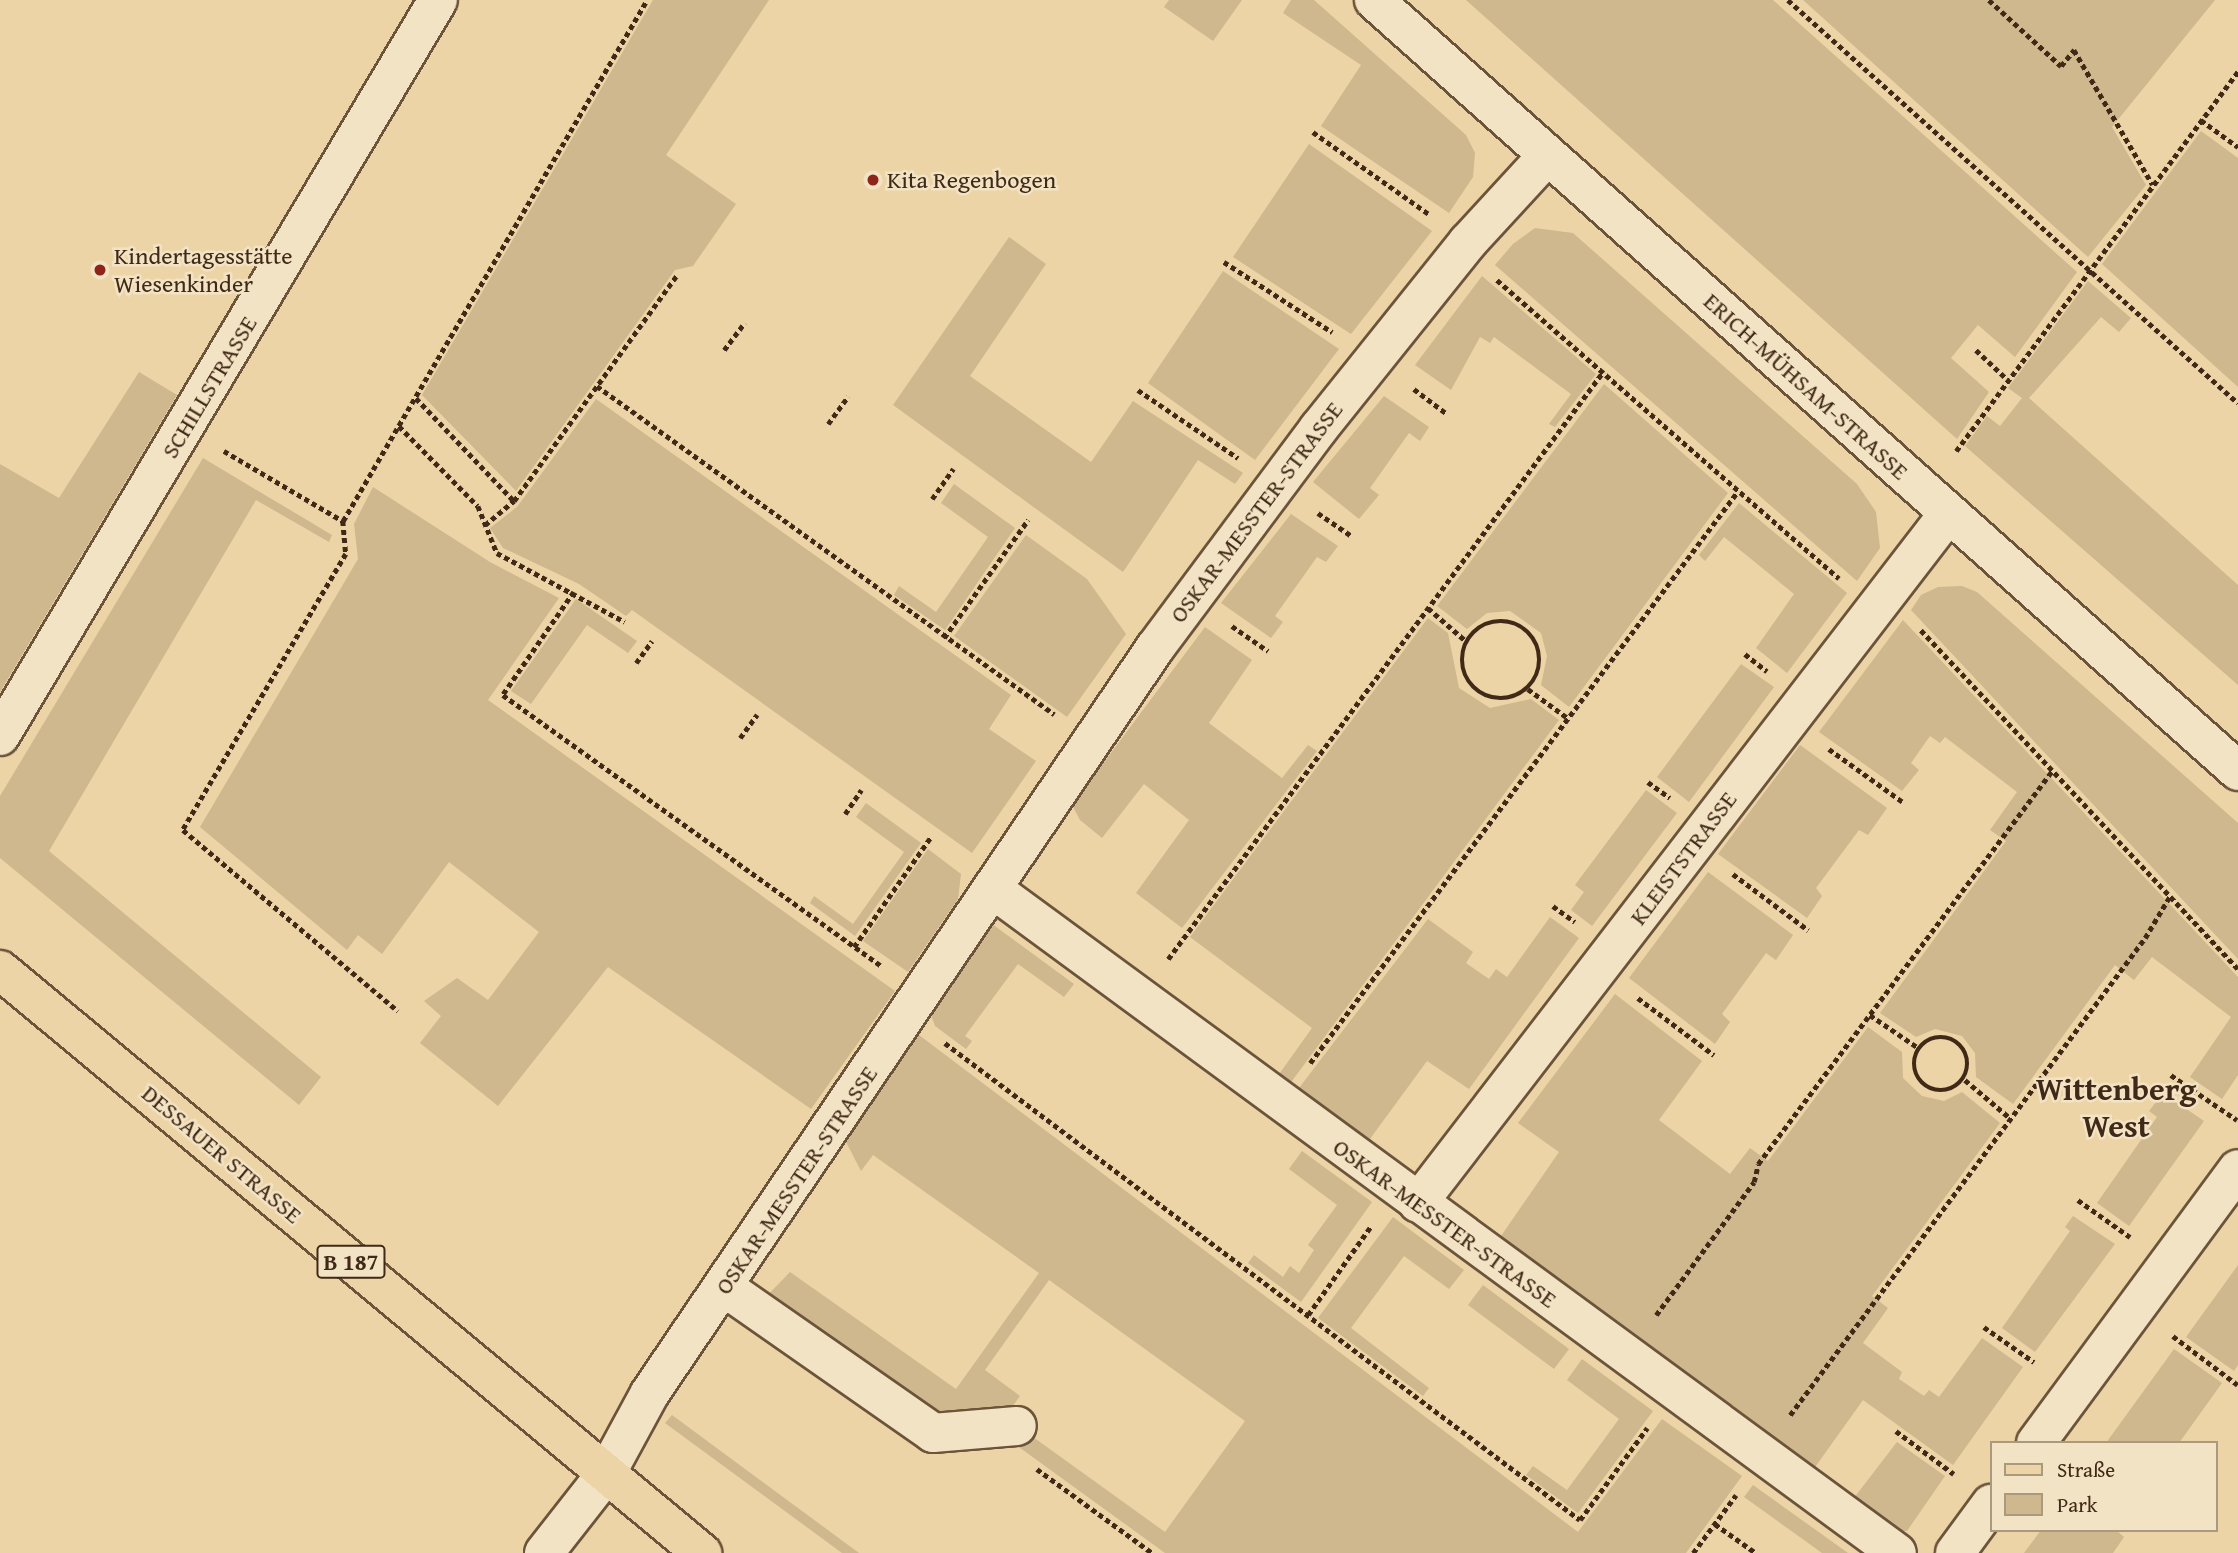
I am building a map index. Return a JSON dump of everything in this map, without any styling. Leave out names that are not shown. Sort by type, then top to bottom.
[{"type":"main road","name":"DESSAUER STRASSE","points":[[0,970],[702,1553]]},
{"type":"street","name":"SCHILLSTRASSE","points":[[0,736],[438,0]]},
{"type":"street","name":"ERICH-MÜHSAM-STRASSE","points":[[1374,0],[2238,771]]},
{"type":"street","name":"OSKAR-MESSTER-STRASSE","points":[[544,1553],[606,1474],[650,1393],[994,890],[1090,739],[1277,485],[1373,360],[1465,246],[1547,156]]},
{"type":"street","name":"KLEISTSTRASSE","points":[[1408,1196],[1598,968],[1948,514]]},
{"type":"street","name":"OSKAR-MESSTER-STRASSE","points":[[994,890],[1139,1000],[1897,1553]]},
{"type":"street","points":[[2037,1441],[2238,1169]]},
{"type":"street","points":[[724,1287],[933,1433],[1002,1428]]},
{"type":"street","points":[[1955,1553],[1990,1505]]},
{"type":"path","points":[[398,1011],[183,830],[346,554],[343,521],[647,0]]},
{"type":"path","points":[[1788,0],[2238,403]]},
{"type":"path","points":[[1989,0],[2061,66],[2074,51],[2153,185]]},
{"type":"path","points":[[1956,452],[2238,71]]},
{"type":"path","points":[[2202,120],[2238,147]]},
{"type":"path","points":[[1313,132],[1465,246],[1738,491],[1881,601],[2052,771],[2238,970]]},
{"type":"path","points":[[1224,262],[1373,360]]},
{"type":"path","points":[[485,525],[514,501],[677,275]]},
{"type":"path","points":[[724,350],[744,323]]},
{"type":"path","points":[[1976,351],[2008,380]]},
{"type":"path","points":[[1139,1000],[1603,372]]},
{"type":"path","points":[[597,386],[944,638],[1090,739]]},
{"type":"path","points":[[1138,390],[1277,485]]},
{"type":"path","points":[[828,424],[848,396]]},
{"type":"path","points":[[416,398],[514,501]]},
{"type":"path","points":[[399,426],[478,506],[496,553],[574,592],[625,622]]},
{"type":"path","points":[[185,428],[343,521]]},
{"type":"path","points":[[932,499],[953,469]]},
{"type":"path","points":[[1280,1103],[1738,491]]},
{"type":"path","points":[[944,638],[1028,520]]},
{"type":"path","points":[[574,592],[503,695],[854,947],[915,1005],[1308,1315],[1580,1520],[1674,1390]]},
{"type":"path","points":[[1428,608],[1466,641]]},
{"type":"path","points":[[1499,620],[1538,641],[1541,657],[1538,673],[1528,689],[1517,697],[1496,699],[1478,692],[1463,676],[1466,641],[1499,620]]},
{"type":"path","points":[[636,663],[652,640]]},
{"type":"path","points":[[1528,689],[1569,719]]},
{"type":"path","points":[[740,738],[757,715]]},
{"type":"path","points":[[1788,720],[1903,802]]},
{"type":"path","points":[[1626,1355],[1754,1182],[1758,1164],[2052,771]]},
{"type":"path","points":[[845,814],[862,790]]},
{"type":"path","points":[[854,947],[930,838]]},
{"type":"path","points":[[1693,845],[1808,930]]},
{"type":"path","points":[[1693,1553],[1761,1454],[2145,938],[2170,896]]},
{"type":"path","points":[[1598,968],[1714,1055]]},
{"type":"path","points":[[1870,1015],[1917,1047]]},
{"type":"path","points":[[1917,1047],[1936,1037],[1957,1041],[1968,1060],[1965,1080]]},
{"type":"path","points":[[1917,1047],[1913,1069],[1926,1087],[1947,1091],[1965,1080]]},
{"type":"path","points":[[2171,1075],[2238,1121]]},
{"type":"path","points":[[1965,1080],[2010,1118]]},
{"type":"path","points":[[1308,1315],[1408,1196]]},
{"type":"path","points":[[2078,1200],[2168,1264]]},
{"type":"path","points":[[2135,1308],[2238,1385]]},
{"type":"path","points":[[1984,1327],[2074,1391]]},
{"type":"path","points":[[1002,1428],[1152,1553]]},
{"type":"path","points":[[1896,1432],[1959,1478]]},
{"type":"path","points":[[1714,1524],[1756,1553]]},
{"type":"green space","points":[[653,0],[769,0],[666,155],[736,204],[693,266],[675,270],[516,491],[422,395]]},
{"type":"green space","points":[[1169,0],[1242,0],[1213,41],[1164,7]]},
{"type":"green space","points":[[1291,0],[1314,0],[1466,135],[1475,153],[1473,177],[1449,213],[1321,126],[1361,65],[1283,13]]},
{"type":"green space","points":[[1466,0],[1773,0],[2077,272],[2015,357],[1978,325],[1951,358],[1989,392],[1957,439]]},
{"type":"green space","points":[[1803,0],[2215,0],[2112,127],[2146,185],[2088,257]]},
{"type":"green space","points":[[2201,131],[2238,158],[2238,387],[2102,264]]},
{"type":"green space","points":[[1309,144],[1432,231],[1351,334],[1233,257]]},
{"type":"green space","points":[[1535,228],[1573,233],[1857,484],[1876,512],[1880,548],[1857,581],[1495,265],[1513,244]]},
{"type":"green space","points":[[1009,237],[1046,264],[970,376],[1091,462],[1133,401],[1243,473],[1235,484],[1198,460],[1123,572],[893,405]]},
{"type":"green space","points":[[1223,271],[1339,349],[1255,460],[1148,383]]},
{"type":"green space","points":[[1482,276],[1596,374],[1555,427],[1549,424],[1571,394],[1494,337],[1490,343],[1480,337],[1451,390],[1415,365]]},
{"type":"green space","points":[[2088,281],[2131,318],[2119,332],[2101,317],[2029,398],[2238,585],[2238,685],[1965,446],[1987,416],[2000,426],[2022,398],[2008,388]]},
{"type":"green space","points":[[139,372],[177,395],[0,692],[0,464],[59,498]]},
{"type":"green space","points":[[1604,384],[1728,493],[1569,707],[1541,685],[1547,656],[1541,633],[1510,611],[1487,613],[1467,629],[1437,606]]},
{"type":"green space","points":[[1384,396],[1429,427],[1420,441],[1409,433],[1370,488],[1379,495],[1359,519],[1313,482]]},
{"type":"green space","points":[[596,399],[1011,695],[989,729],[1036,761],[972,853],[632,610],[626,616],[579,584],[503,548],[490,528],[517,507]]},
{"type":"green space","points":[[203,458],[332,535],[329,542],[256,500],[49,851],[321,1077],[299,1105],[0,858],[0,796]]},
{"type":"green space","points":[[954,484],[1015,528],[945,630],[894,595],[899,586],[936,612],[988,537],[941,503]]},
{"type":"green space","points":[[373,487],[490,562],[559,598],[488,700],[895,991],[811,1109],[608,967],[498,1106],[420,1043],[441,1016],[424,1001],[457,978],[488,1000],[539,932],[449,862],[382,954],[358,935],[347,950],[200,827],[358,559],[354,524]]},
{"type":"green space","points":[[1739,503],[1847,593],[1787,673],[1756,648],[1794,594],[1724,537],[1705,561],[1699,555]]},
{"type":"green space","points":[[1291,514],[1338,546],[1326,562],[1317,557],[1275,616],[1283,622],[1271,638],[1221,603]]},
{"type":"green space","points":[[1026,535],[1087,579],[1126,634],[1067,717],[954,636]]},
{"type":"green space","points":[[1962,586],[1977,592],[2238,823],[2238,959],[1911,610],[1921,595],[1938,587]]},
{"type":"green space","points":[[576,599],[637,641],[628,653],[587,625],[531,704],[511,691]]},
{"type":"green space","points":[[1428,618],[1448,633],[1459,688],[1490,708],[1531,699],[1559,720],[1289,1085],[1277,1077],[1312,1028],[1190,937]]},
{"type":"green space","points":[[1903,620],[2238,977],[2238,1075],[2222,1099],[2190,1077],[2231,1017],[2152,957],[2134,980],[2115,965],[2013,1104],[1976,1077],[1975,1053],[1962,1036],[1935,1029],[1916,1037],[1880,1013],[2006,841],[1990,830],[2017,792],[1945,737],[1940,743],[1930,736],[1911,763],[1919,770],[1902,791],[1819,732]]},
{"type":"green space","points":[[1205,627],[1252,660],[1209,723],[1282,778],[1308,745],[1317,751],[1182,928],[1136,893],[1189,820],[1144,784],[1102,838],[1080,820],[1072,805]]},
{"type":"green space","points":[[1741,664],[1774,687],[1689,802],[1657,777]]},
{"type":"green space","points":[[1800,745],[1887,808],[1868,835],[1859,830],[1816,888],[1822,896],[1807,918],[1718,854]]},
{"type":"green space","points":[[1646,790],[1677,813],[1592,926],[1571,910],[1584,892],[1575,885]]},
{"type":"green space","points":[[866,803],[921,843],[855,936],[810,903],[814,896],[853,924],[904,852],[856,817]]},
{"type":"green space","points":[[928,849],[961,874],[958,899],[908,972],[863,941]]},
{"type":"green space","points":[[1708,872],[1793,935],[1776,960],[1766,953],[1722,1014],[1730,1022],[1715,1044],[1629,978]]},
{"type":"green space","points":[[1550,917],[1579,938],[1469,1089],[1427,1061],[1367,1143],[1296,1092],[1428,919],[1473,952],[1466,963],[1489,979],[1496,969],[1507,977]]},
{"type":"green space","points":[[992,924],[1074,984],[1064,997],[1018,964],[965,1036],[972,1041],[966,1049],[935,1026],[930,1012]]},
{"type":"green space","points":[[1615,994],[1702,1061],[1659,1120],[1730,1174],[1750,1148],[1768,1161],[1868,1027],[1902,1052],[1903,1078],[1922,1096],[1944,1101],[1962,1092],[2000,1123],[1872,1296],[1888,1308],[1863,1343],[1902,1372],[1899,1379],[1924,1396],[1929,1390],[1939,1397],[1982,1338],[2023,1367],[1953,1465],[1863,1400],[1813,1470],[1501,1236],[1559,1152],[1518,1123]]},
{"type":"green space","points":[[919,1035],[1578,1532],[1662,1419],[1742,1476],[1686,1553],[1165,1553],[1012,1442],[1033,1437],[1165,1532],[1245,1421],[1049,1280],[985,1370],[1020,1396],[1005,1417],[937,1418],[764,1299],[790,1272],[956,1389],[1039,1273],[873,1155],[861,1171],[846,1142]]},
{"type":"green space","points":[[2163,1093],[2204,1121],[2129,1226],[2097,1203],[2157,1117],[2149,1111]]},
{"type":"green space","points":[[1302,1151],[1372,1202],[1301,1302],[1248,1263],[1254,1255],[1283,1277],[1290,1266],[1299,1273],[1314,1250],[1308,1245],[1337,1205],[1289,1169]]},
{"type":"green space","points":[[2073,1216],[2115,1244],[2035,1352],[2002,1328],[2070,1231],[2065,1227]]},
{"type":"green space","points":[[1393,1217],[1464,1270],[1449,1289],[1404,1256],[1351,1328],[1429,1388],[1423,1396],[1318,1318]]},
{"type":"green space","points":[[2238,1265],[2238,1365],[2234,1371],[2186,1337]]},
{"type":"green space","points":[[1483,1285],[1569,1349],[1554,1369],[1468,1305]]},
{"type":"green space","points":[[2174,1349],[2222,1383],[2180,1441],[2107,1441]]},
{"type":"green space","points":[[1582,1359],[1653,1411],[1578,1513],[1526,1475],[1533,1466],[1567,1490],[1619,1419],[1567,1380]]},
{"type":"green space","points":[[672,1415],[859,1553],[842,1553],[665,1423]]},
{"type":"green space","points":[[1897,1442],[1945,1476],[1907,1531],[1889,1531],[1850,1503]]},
{"type":"green space","points":[[1753,1485],[1848,1553],[1822,1553],[1744,1497]]},
{"type":"green space","points":[[2040,1532],[2118,1532],[2124,1537],[2113,1553],[2024,1553]]},
{"type":"place","name":"Kita Regenbogen","points":[[873,180]]},
{"type":"place","name":"Kindertagesstätte Wiesenkinder","points":[[100,270]]},
{"type":"district","name":"Wittenberg West","points":[[2116,1108]]}]
